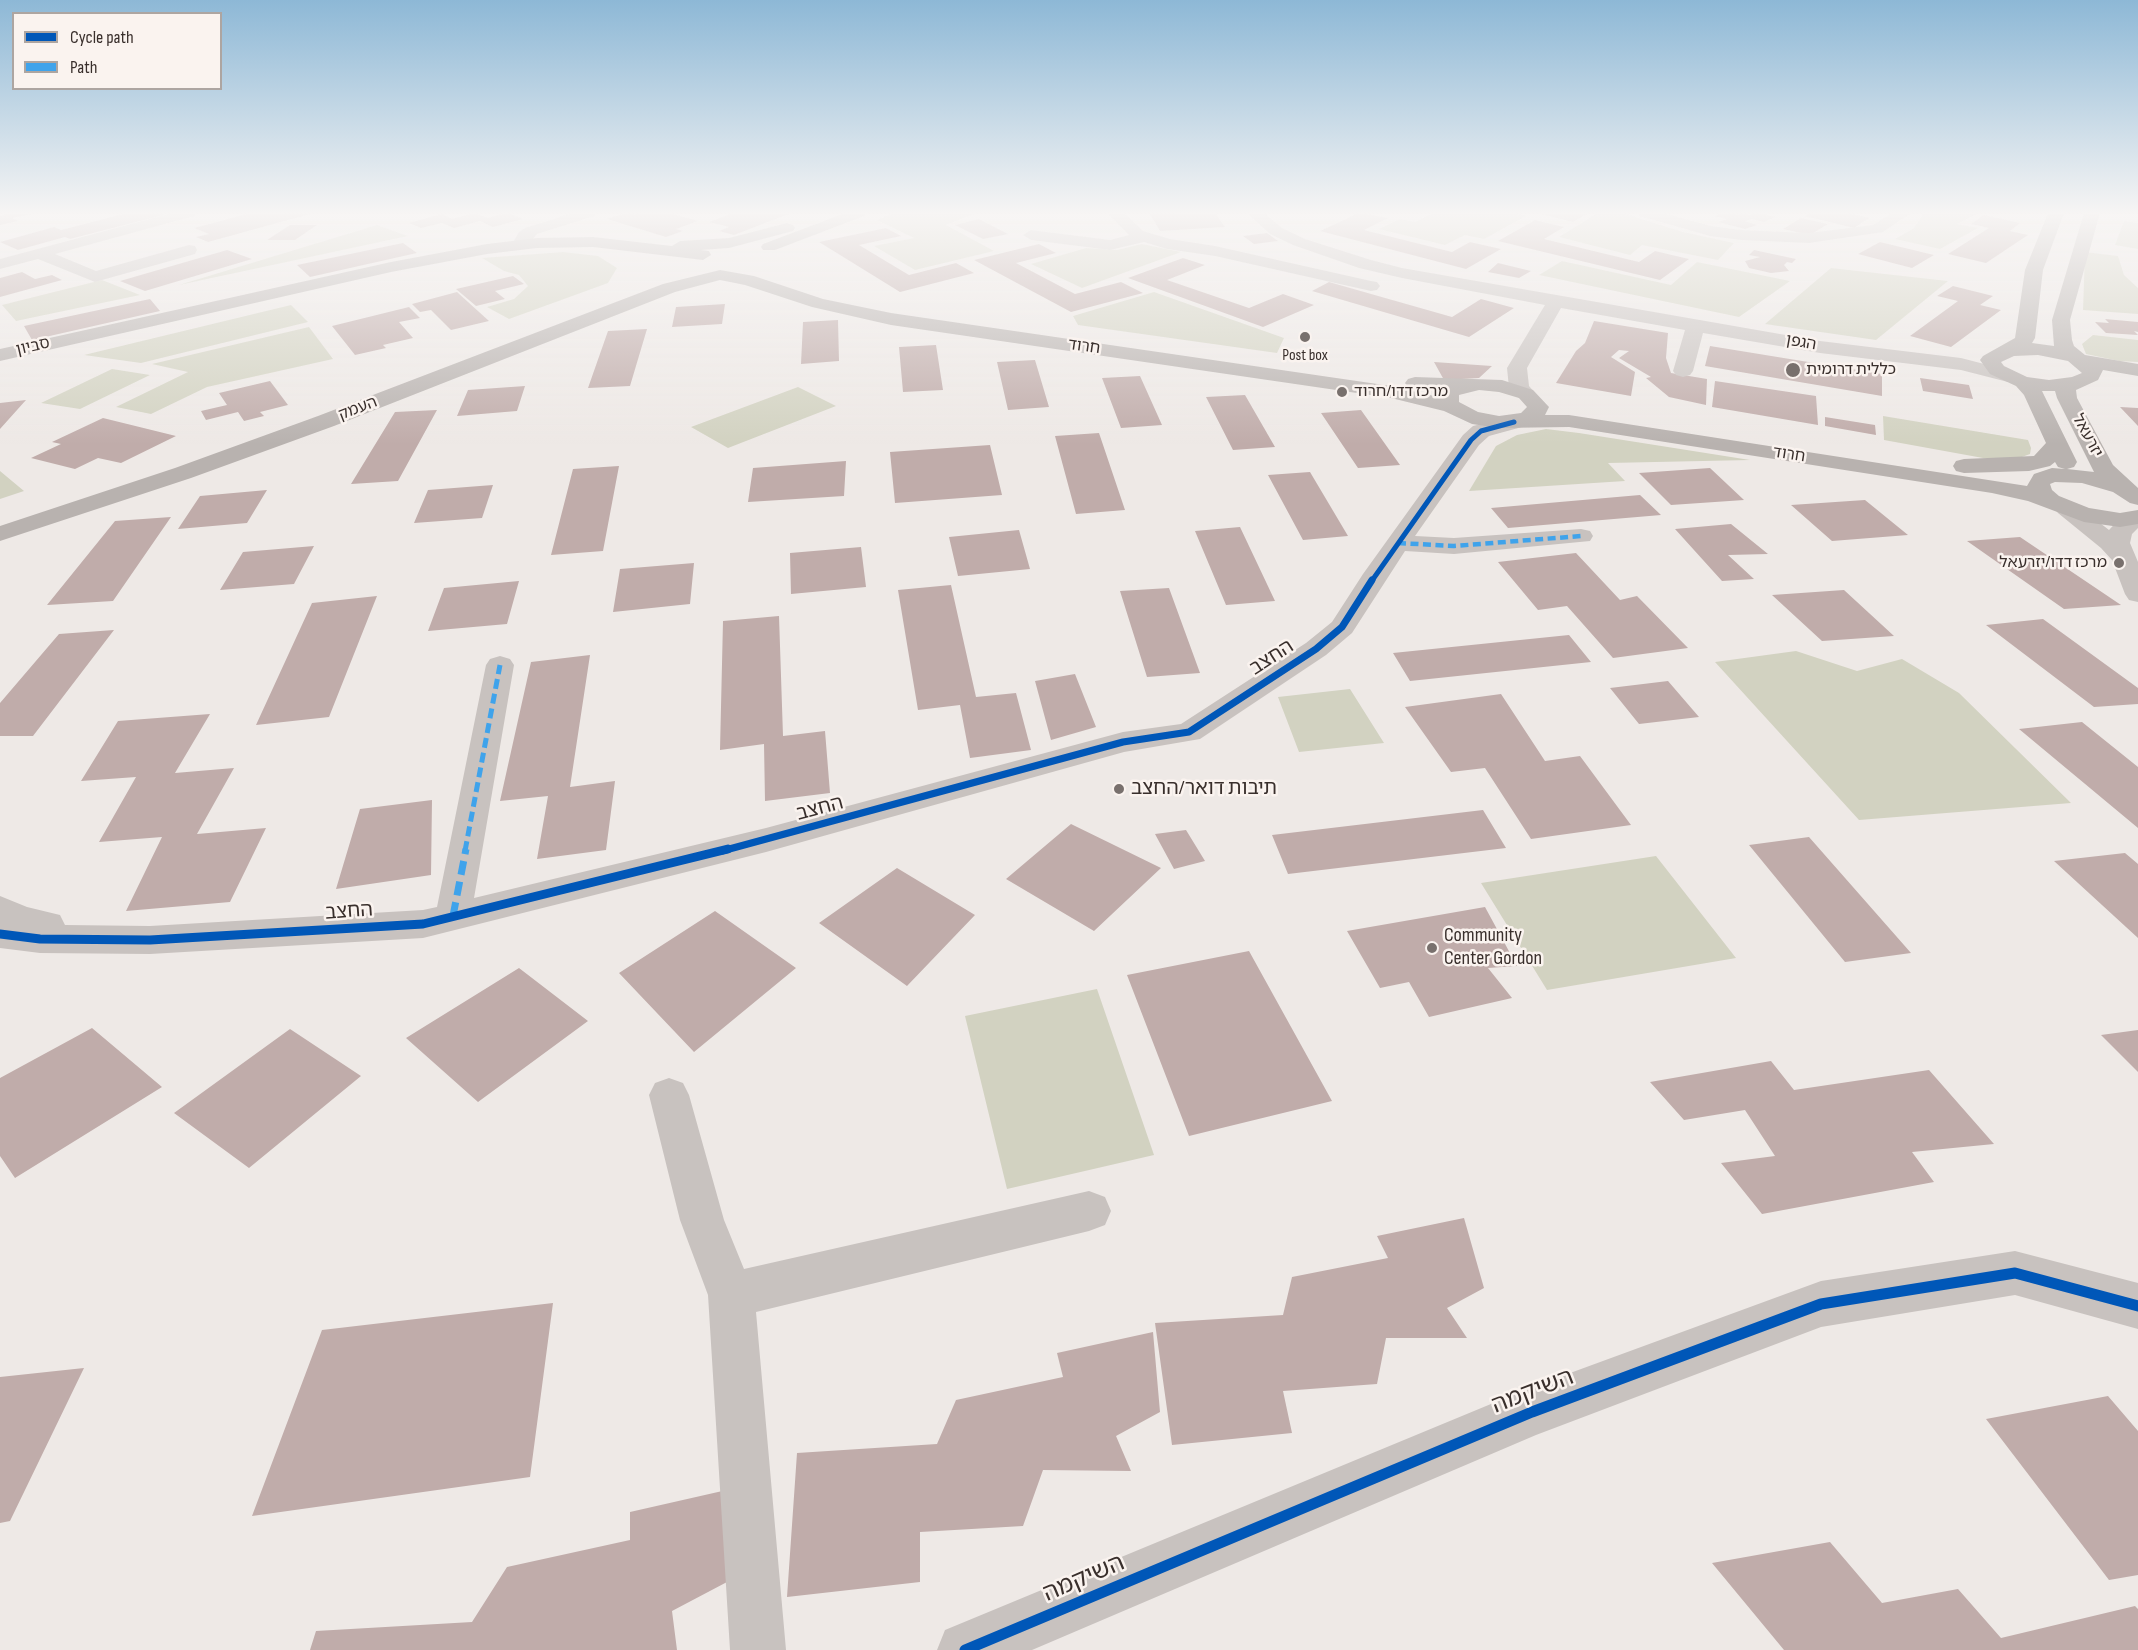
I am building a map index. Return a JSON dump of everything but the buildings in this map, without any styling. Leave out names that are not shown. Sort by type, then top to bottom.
[{"type":"street","name":"סביון","points":[[0,355],[289,290]]},
{"type":"street","name":"סביון","points":[[0,361],[314,290]]},
{"type":"street","name":"העמק","points":[[39,500],[303,410],[617,290]]},
{"type":"street","name":"העמק","points":[[0,534],[161,481],[315,425],[632,290]]},
{"type":"street","name":"חרוד","points":[[778,290],[818,303],[891,319],[1391,392],[1483,420],[1569,421],[1992,486],[2035,495],[2061,506],[2102,518],[2134,502]]},
{"type":"street","name":"חרוד","points":[[821,290],[858,301],[903,310],[1402,382],[1502,386],[1566,407],[2011,475],[2083,476],[2134,502]]},
{"type":"street","name":"הגפן","points":[[1494,290],[1870,355],[1961,364],[2016,379]]},
{"type":"street","points":[[2002,354],[2022,344],[2025,338],[2031,290]]},
{"type":"street","points":[[2070,290],[2061,320],[2062,340],[2078,370]]},
{"type":"street","points":[[1465,449],[1469,438],[1465,421],[1447,399],[1451,391],[1504,377],[1517,368],[1556,302]]},
{"type":"street","points":[[1683,371],[1695,326]]},
{"type":"street","points":[[2002,354],[2038,349],[2078,370],[2099,373],[2138,371]]},
{"type":"street","name":"הגפן","points":[[1898,357],[2002,354]]},
{"type":"street","name":"יזרעאל","points":[[2002,354],[1990,360],[1992,364],[2033,393],[2067,463],[2067,469],[2055,475]]},
{"type":"street","points":[[1517,368],[1517,381],[1538,407],[1535,414],[1517,421]]},
{"type":"street","points":[[2016,379],[2049,386],[2078,370]]},
{"type":"street","name":"יזרעאל","points":[[2078,370],[2066,387],[2067,398],[2103,468],[2134,502]]},
{"type":"street","name":"החצב","points":[[0,934],[40,939],[150,940],[423,924],[765,840],[1124,742],[1189,732],[1316,649],[1342,627],[1465,449],[1481,431],[1517,421]]},
{"type":"street","points":[[1949,465],[2029,464],[2042,460],[2050,454],[2057,442]]},
{"type":"street","points":[[2055,475],[2042,479],[2038,484],[2041,493],[2103,537],[2121,555]]},
{"type":"street","points":[[2134,502],[2120,532],[2118,543],[2138,594]]},
{"type":"street","points":[[1398,543],[1454,546],[1581,536]]},
{"type":"street","points":[[453,916],[500,665]]},
{"type":"street","name":"החצב","points":[[0,909],[18,918],[53,927],[150,940]]},
{"type":"street","points":[[669,1095],[702,1220],[731,1295],[758,1650]]},
{"type":"street","points":[[731,1295],[1089,1212]]},
{"type":"street","name":"השיקמה","points":[[964,1650],[1532,1412],[1821,1304],[2015,1274],[2138,1306]]},
{"type":"green space","points":[[62,290],[127,290],[140,295],[16,321],[2,305]]},
{"type":"green space","points":[[524,290],[589,290],[509,319],[487,307],[514,299]]},
{"type":"green space","points":[[1610,290],[1777,290],[1739,317]]},
{"type":"green space","points":[[1805,290],[1937,290],[1876,340],[1765,324]]},
{"type":"green space","points":[[2084,290],[2138,290],[2138,314],[2083,310]]},
{"type":"green space","points":[[1154,292],[1284,338],[1277,353],[1078,325],[1073,316]]},
{"type":"green space","points":[[291,305],[308,322],[141,363],[84,355]]},
{"type":"green space","points":[[309,327],[333,359],[207,387],[151,414],[116,407],[188,372],[152,364]]},
{"type":"green space","points":[[2093,335],[2138,340],[2138,362],[2119,361],[2086,354],[2082,344]]},
{"type":"green space","points":[[112,369],[150,375],[80,409],[41,403]]},
{"type":"green space","points":[[798,387],[836,406],[728,448],[691,427]]},
{"type":"green space","points":[[1883,416],[2028,440],[2031,448],[2030,454],[2019,458],[1983,458],[1884,440]]},
{"type":"green space","points":[[1546,429],[1750,460],[1608,463],[1625,481],[1469,491],[1496,446],[1517,435]]},
{"type":"green space","points":[[0,471],[24,491],[0,499]]},
{"type":"green space","points":[[1796,651],[1857,671],[1902,659],[1959,693],[2071,803],[1859,820],[1715,662]]},
{"type":"green space","points":[[1350,689],[1384,743],[1299,752],[1278,697]]},
{"type":"green space","points":[[1656,856],[1736,958],[1547,990],[1481,883]]},
{"type":"green space","points":[[1097,989],[1154,1155],[1007,1189],[965,1016]]},
{"type":"marked path","points":[[1398,543],[1454,546],[1581,536]]},
{"type":"marked path","points":[[453,916],[500,665]]},
{"type":"cycle path","points":[[0,934],[40,939],[150,940],[423,924],[766,840],[1123,742],[1189,732],[1316,649],[1342,627],[1372,580],[1471,440],[1481,431],[1514,422]]},
{"type":"cycle path","points":[[965,1650],[1532,1412],[1821,1304],[2015,1273],[2138,1306]]},
{"type":"place","name":"Post box","points":[[1305,337]]},
{"type":"place","name":"כללית דרומית","points":[[1793,370]]},
{"type":"place","name":"מרכז דדו/חרוד","points":[[1342,392]]},
{"type":"place","name":"מרכז דדו/יזרעאל","points":[[2119,563]]},
{"type":"place","name":"תיבות דואר/החצב","points":[[1119,789]]},
{"type":"place","name":"Community Center Gordon","points":[[1432,948]]}]
